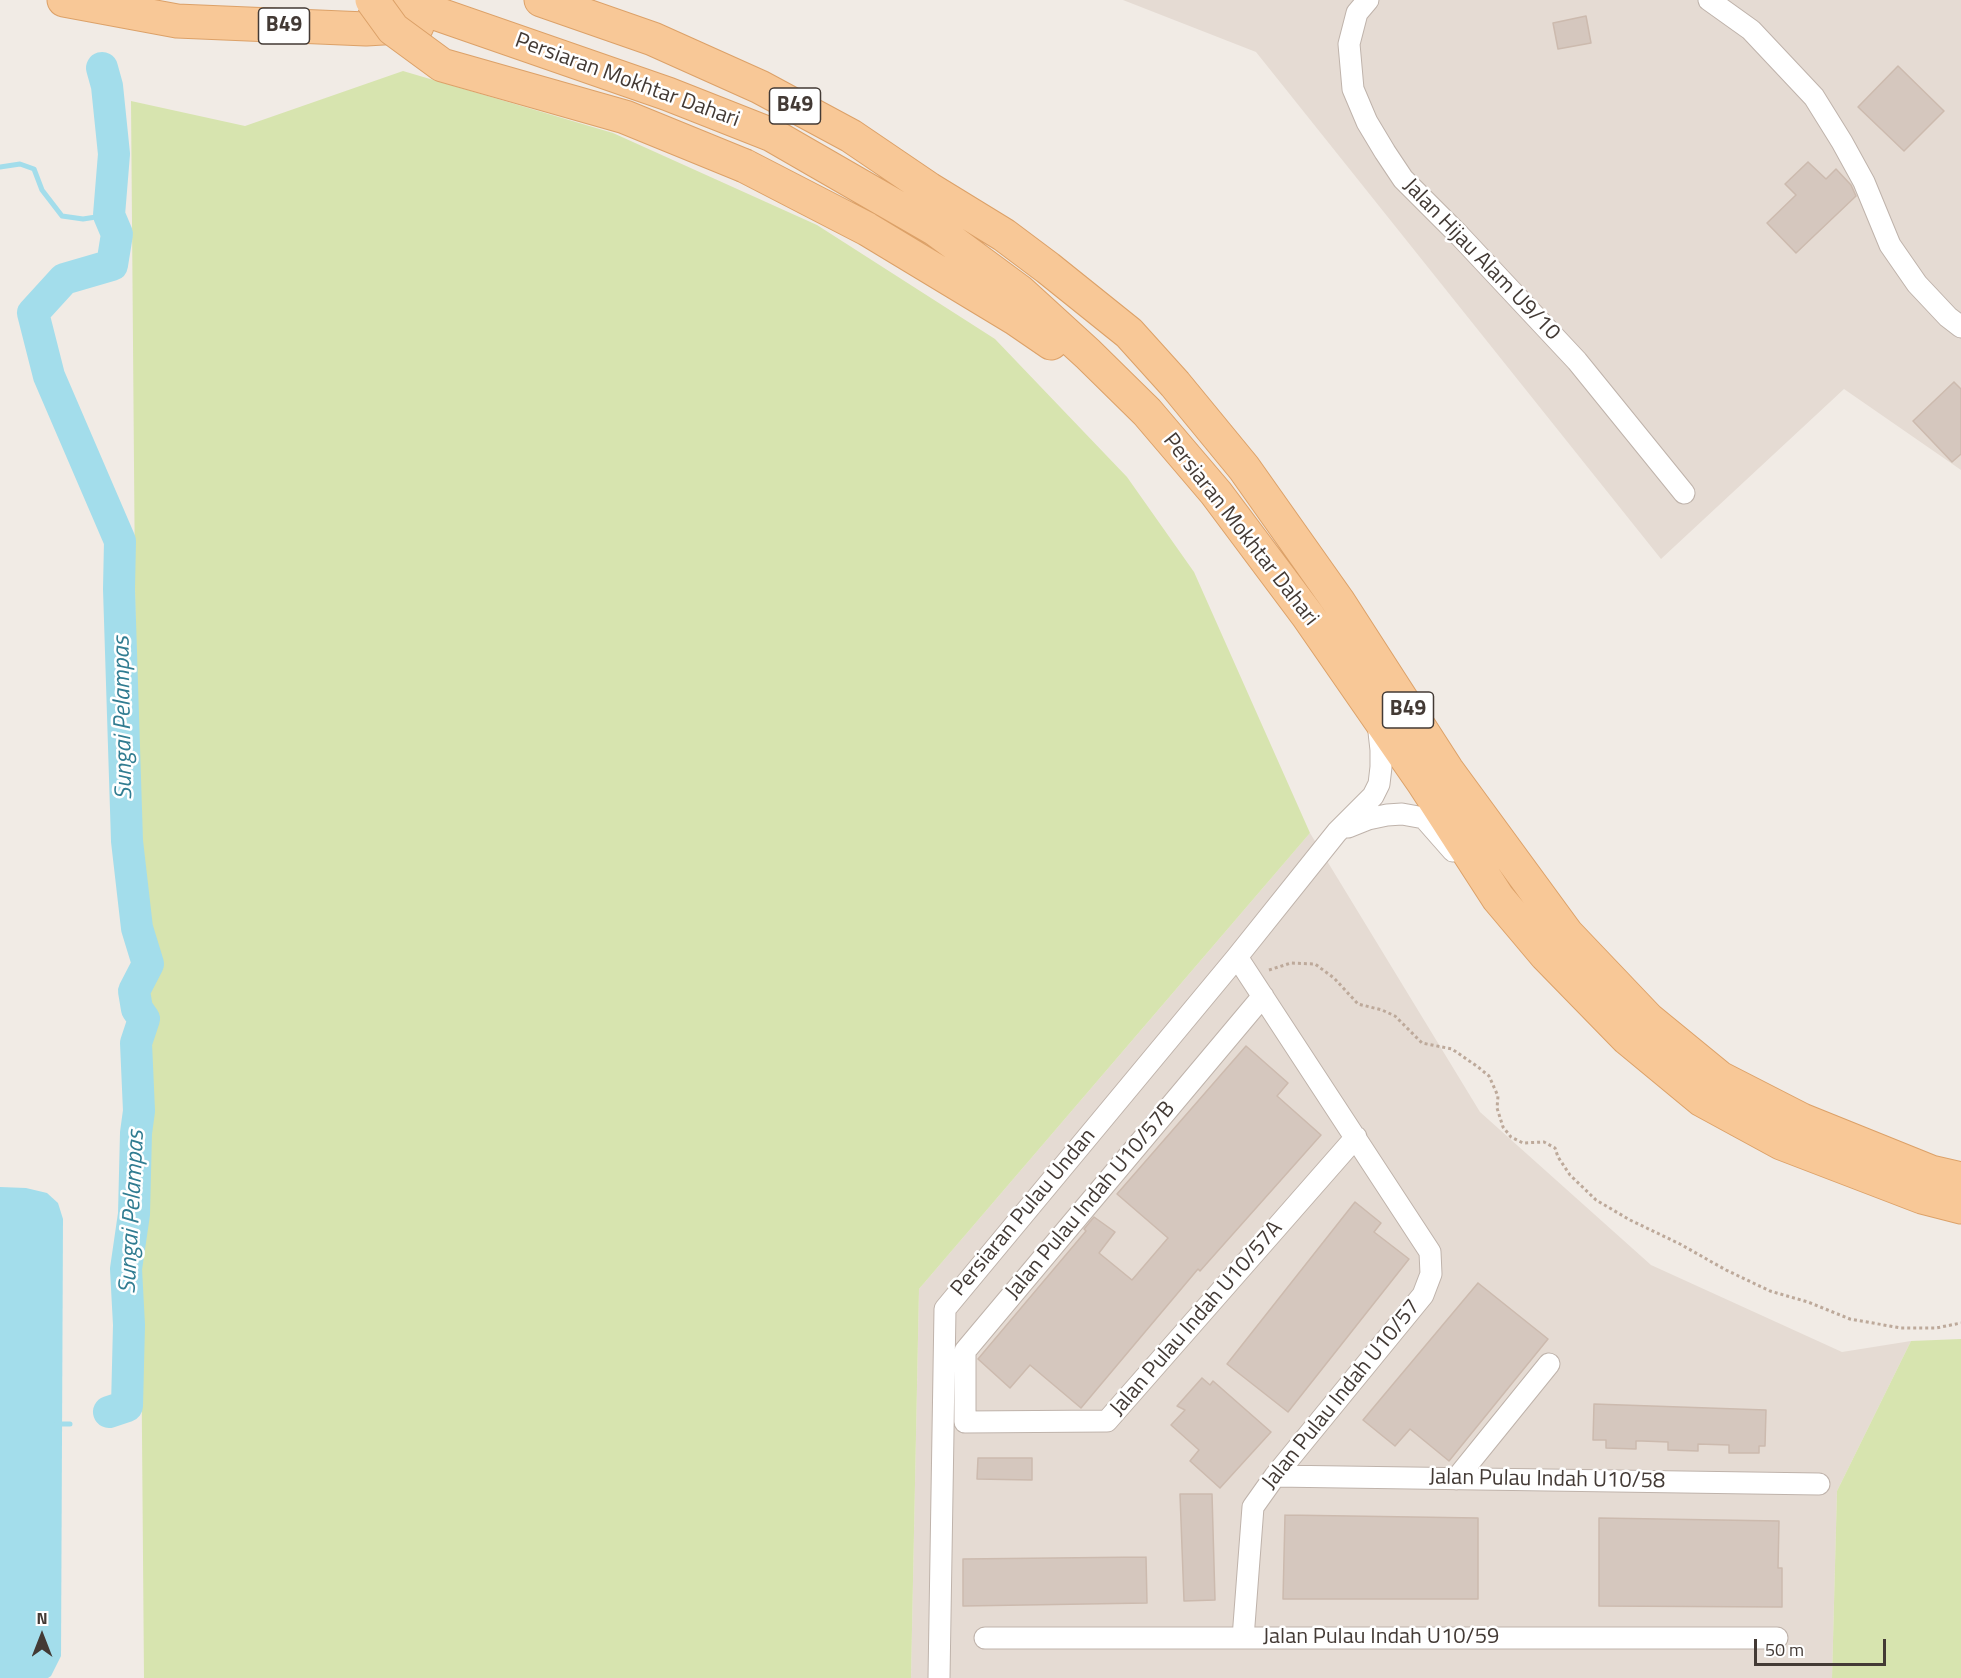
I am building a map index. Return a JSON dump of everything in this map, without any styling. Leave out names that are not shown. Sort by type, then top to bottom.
[{"type":"main road","name":"B49","points":[[64,0],[177,21],[366,29],[428,26],[505,36]]},
{"type":"main road","points":[[372,0],[393,29],[442,65],[625,117],[745,166],[867,229],[1016,319],[1147,412]]},
{"type":"main road","name":"Persiaran Mokhtar Dahari","points":[[397,0],[668,94],[772,135],[925,224],[1019,291],[1147,412],[1237,521],[1308,616],[1498,898],[1546,955],[1627,1038],[1702,1100],[1781,1143],[1922,1197],[1961,1207]]},
{"type":"main road","name":"Persiaran Mokhtar Dahari","points":[[542,0],[653,39],[760,87],[851,135],[929,189],[1004,235],[1048,267],[1129,333],[1175,384],[1244,468],[1338,601],[1447,770],[1567,934],[1648,1019],[1720,1078],[1791,1115],[1932,1173],[1961,1179]]},
{"type":"street","name":"Jalan Hijau Alam U9/10","points":[[1368,0],[1357,13],[1349,44],[1353,89],[1384,153],[1402,179],[1460,236],[1577,361],[1684,494]]},
{"type":"street","points":[[1709,0],[1750,30],[1814,97],[1864,182],[1890,245],[1917,285],[1961,327]]},
{"type":"street","name":"Persiaran Pulau Undan","points":[[939,1678],[945,1309],[1237,957],[1337,832],[1373,796],[1379,784],[1381,750],[1378,718]]},
{"type":"street","points":[[1337,832],[1387,814],[1424,818],[1498,898]]},
{"type":"street","name":"Jalan Pulau Indah U10/57","points":[[1237,957],[1430,1252],[1431,1274],[1422,1294],[1275,1476],[1253,1507],[1243,1638]]},
{"type":"street","name":"Jalan Pulau Indah U10/57B","points":[[965,1422],[965,1351],[1257,988]]},
{"type":"street","name":"Jalan Pulau Indah U10/57A","points":[[965,1422],[1107,1421],[1356,1137]]},
{"type":"street","points":[[1456,1479],[1549,1365]]},
{"type":"street","name":"Jalan Pulau Indah U10/58","points":[[1275,1476],[1819,1484]]},
{"type":"street","name":"Jalan Pulau Indah U10/59","points":[[985,1638],[1777,1638]]},
{"type":"path","points":[[1257,988],[1274,967],[1291,963],[1315,963],[1334,978],[1358,1004],[1395,1016],[1422,1043],[1452,1049],[1478,1066],[1489,1076],[1498,1096],[1497,1108],[1503,1127],[1511,1137],[1523,1143],[1544,1142],[1555,1148],[1570,1175],[1596,1200],[1630,1221],[1770,1291],[1808,1302],[1850,1319],[1901,1328],[1936,1329],[1961,1323]]},
{"type":"shaded area","points":[[1123,0],[1961,0],[1961,470],[1844,389],[1661,559],[1256,52]]},
{"type":"shaded area","points":[[1310,833],[1480,1112],[1651,1265],[1842,1352],[1911,1341],[1837,1491],[1832,1678],[911,1678],[919,1289]]},
{"type":"green space","points":[[403,71],[613,133],[817,225],[995,339],[1127,477],[1194,572],[1310,833],[919,1289],[911,1678],[144,1678],[131,101],[245,126]]},
{"type":"green space","points":[[1961,1339],[1961,1678],[1832,1678],[1837,1491],[1911,1341]]},
{"type":"water","points":[[0,1187],[26,1188],[47,1193],[58,1203],[63,1219],[61,1656],[48,1678],[0,1678]]},
{"type":"building","points":[[1586,16],[1591,43],[1558,49],[1553,23]]},
{"type":"building","points":[[1898,66],[1944,111],[1904,151],[1858,107]]},
{"type":"building","points":[[1808,162],[1826,179],[1836,169],[1851,185],[1856,196],[1796,253],[1767,223],[1796,195],[1785,184]]},
{"type":"building","points":[[1954,382],[1961,389],[1961,454],[1952,462],[1913,421]]},
{"type":"building","points":[[1246,1046],[1288,1083],[1277,1096],[1321,1135],[1200,1271],[1198,1269],[1081,1408],[1030,1365],[1010,1388],[978,1359],[1086,1231],[1084,1229],[1094,1217],[1115,1232],[1099,1253],[1132,1280],[1168,1238],[1117,1194]]},
{"type":"building","points":[[1355,1202],[1381,1223],[1374,1232],[1409,1259],[1288,1412],[1227,1364]]},
{"type":"building","points":[[1478,1283],[1548,1339],[1449,1461],[1410,1429],[1395,1446],[1363,1420]]},
{"type":"building","points":[[1202,1378],[1210,1385],[1213,1381],[1271,1432],[1220,1488],[1190,1461],[1199,1450],[1171,1425],[1185,1410],[1177,1406]]},
{"type":"building","points":[[1594,1404],[1766,1410],[1765,1446],[1759,1446],[1759,1453],[1729,1453],[1729,1445],[1698,1444],[1698,1451],[1668,1450],[1668,1442],[1642,1441],[1636,1441],[1636,1449],[1606,1448],[1606,1440],[1593,1440]]},
{"type":"building","points":[[978,1458],[1032,1458],[1032,1480],[977,1479]]},
{"type":"building","points":[[1180,1494],[1212,1494],[1215,1600],[1184,1601]]},
{"type":"building","points":[[1285,1515],[1478,1518],[1478,1599],[1283,1599]]},
{"type":"building","points":[[1599,1518],[1779,1521],[1778,1568],[1782,1568],[1782,1607],[1599,1606]]},
{"type":"building","points":[[1146,1557],[1147,1603],[963,1606],[963,1559]]},
{"type":"waterway","name":"Sungai Pelampas","points":[[102,68],[107,86],[114,154],[109,215],[117,234],[112,265],[64,279],[33,313],[49,376],[120,541],[119,589],[127,841],[137,928],[148,964],[134,991],[137,1009],[144,1019],[136,1043],[139,1111],[136,1133],[134,1214],[126,1269],[129,1325],[127,1406],[109,1412]]},
{"type":"waterway","points":[[0,167],[20,164],[34,169],[42,190],[62,216],[83,219],[109,215]]},
{"type":"waterway","name":"Sungai Pelampas","points":[[57,1424],[70,1424]]}]
